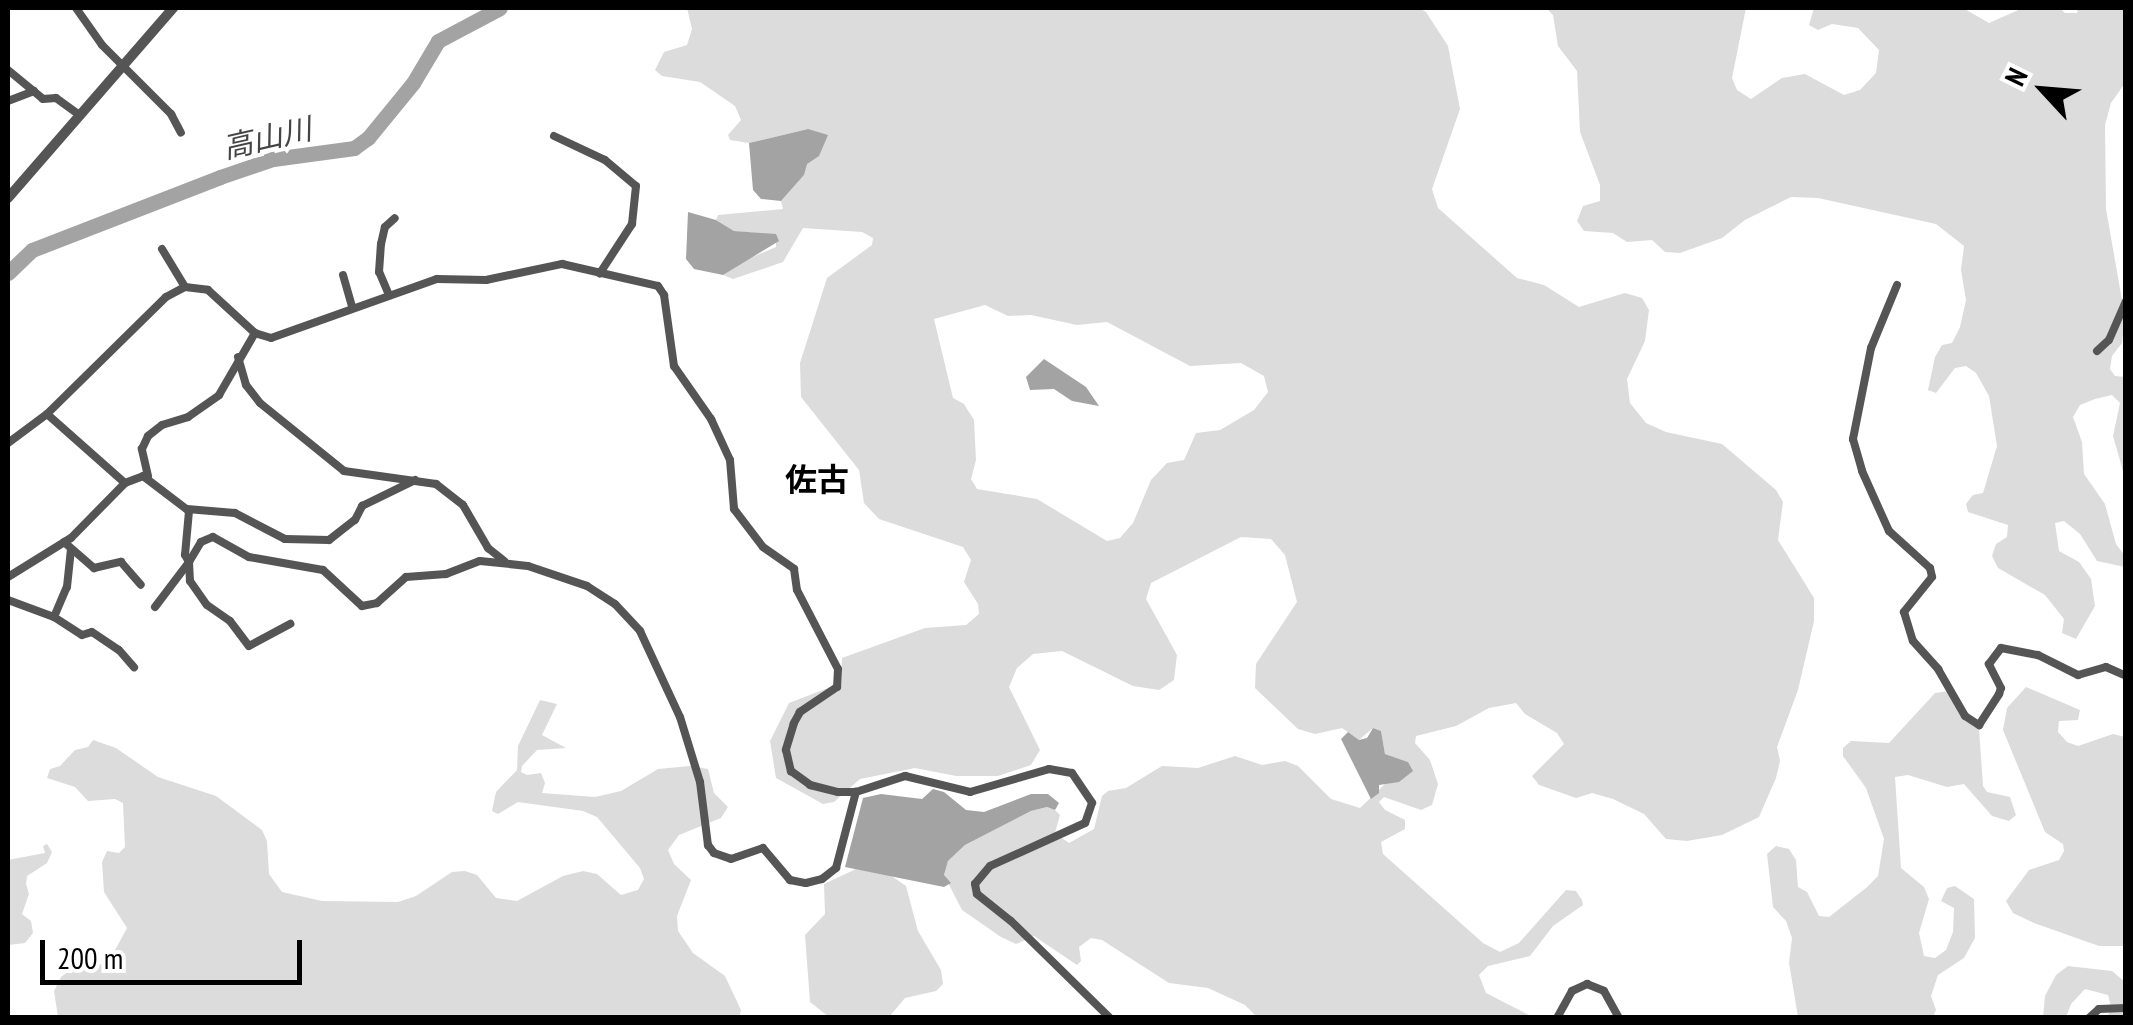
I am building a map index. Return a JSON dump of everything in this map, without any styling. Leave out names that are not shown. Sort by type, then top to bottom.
[{"type":"street","points":[[76,8],[102,45],[171,114],[180,134]]},
{"type":"street","points":[[8,198],[172,8]]},
{"type":"street","points":[[8,70],[44,99],[56,98],[79,115]]},
{"type":"street","points":[[8,101],[34,91]]},
{"type":"street","points":[[554,136],[605,160],[636,186],[632,224],[600,273]]},
{"type":"street","points":[[390,295],[380,279],[381,244],[385,227],[395,218]]},
{"type":"street","points":[[162,249],[184,287]]},
{"type":"street","points":[[8,443],[47,414],[153,308],[184,287],[208,290],[255,332],[270,338],[288,335],[352,306],[427,280],[486,280],[547,265],[650,284],[662,291],[674,366],[726,448],[734,510],[763,547],[794,569],[797,590],[838,669],[837,687],[800,712],[794,723],[786,750],[791,771],[824,790],[856,792],[905,776],[970,792],[1049,768],[1072,772],[1092,803],[1085,823],[990,866],[975,884],[977,894],[1012,921],[1110,1018]]},
{"type":"street","points":[[342,275],[352,306]]},
{"type":"street","points":[[1897,286],[1871,348],[1853,439],[1862,470],[1890,531],[1930,568],[1932,577],[1904,612],[1913,641],[1938,669],[1965,716],[1979,725],[2001,688],[1989,664],[2001,648],[2014,647],[2038,655],[2078,675],[2106,667],[2126,676]]},
{"type":"street","points":[[2096,351],[2109,340],[2126,302]]},
{"type":"street","points":[[255,332],[220,394],[188,417],[162,425],[148,436],[142,449],[148,476],[187,509],[235,514],[274,537],[330,540],[355,520],[362,506],[415,480]]},
{"type":"street","points":[[238,357],[246,385],[260,403],[344,471],[436,484],[463,505],[492,554],[510,564]]},
{"type":"street","points":[[47,414],[125,483]]},
{"type":"street","points":[[8,577],[67,546],[125,483],[148,476]]},
{"type":"street","points":[[187,509],[185,555],[190,580],[207,605],[230,620],[249,646],[290,624]]},
{"type":"street","points":[[155,607],[201,542],[213,537],[249,558],[323,570],[362,606],[376,603],[406,577],[446,574],[480,561],[510,564],[587,586],[615,604],[640,631],[680,717],[700,782],[708,845],[714,852],[730,859],[763,848],[790,880],[806,884],[822,879],[836,868],[856,792]]},
{"type":"street","points":[[67,546],[94,568],[121,562],[142,585]]},
{"type":"street","points":[[54,617],[67,587],[67,546]]},
{"type":"street","points":[[8,600],[54,617],[82,635],[92,632],[134,666]]},
{"type":"street","points":[[1557,1018],[1567,997],[1587,984],[1604,991],[1618,1018]]},
{"type":"street","points":[[2088,1018],[2099,1009],[2126,1008]]},
{"type":"shaded area","points":[[687,8],[1419,8],[1426,12],[1448,46],[1460,109],[1432,189],[1438,208],[1517,278],[1544,285],[1579,307],[1625,293],[1642,298],[1649,310],[1645,341],[1627,379],[1630,403],[1646,423],[1666,432],[1722,444],[1776,490],[1783,502],[1778,540],[1814,598],[1814,621],[1798,690],[1777,747],[1780,761],[1776,778],[1759,817],[1722,835],[1687,841],[1666,839],[1644,814],[1613,799],[1592,793],[1576,798],[1539,785],[1532,776],[1564,744],[1557,733],[1525,714],[1516,703],[1489,708],[1456,726],[1416,736],[1415,743],[1430,760],[1438,784],[1432,805],[1421,810],[1384,797],[1379,802],[1385,810],[1405,820],[1405,829],[1381,842],[1383,854],[1483,943],[1500,952],[1519,943],[1566,890],[1576,891],[1582,900],[1583,905],[1553,926],[1530,956],[1488,966],[1479,975],[1486,993],[1533,1017],[1257,1017],[1245,1005],[1208,988],[1169,983],[1102,940],[1091,938],[1079,947],[1081,961],[1077,965],[1034,936],[1016,944],[1001,937],[962,910],[944,875],[948,861],[965,845],[1031,811],[1047,807],[1055,810],[1060,815],[1055,833],[1069,843],[1094,829],[1102,796],[1108,791],[1126,788],[1162,766],[1198,768],[1235,756],[1262,765],[1285,761],[1298,766],[1331,799],[1360,808],[1408,762],[1385,754],[1381,731],[1373,728],[1359,740],[1342,728],[1315,734],[1298,729],[1255,688],[1256,664],[1297,602],[1285,555],[1271,539],[1241,537],[1151,583],[1146,599],[1177,655],[1174,680],[1159,690],[1133,686],[1062,651],[1033,654],[1017,668],[1009,687],[1040,750],[1031,765],[998,776],[956,776],[915,768],[860,779],[834,802],[823,804],[776,778],[770,741],[789,703],[841,683],[842,658],[925,628],[966,625],[979,614],[978,604],[964,582],[971,560],[963,547],[879,519],[864,503],[859,470],[801,397],[800,363],[827,278],[872,245],[873,238],[862,232],[803,228],[783,262],[733,279],[723,275],[729,267],[776,247],[776,235],[734,231],[716,220],[718,215],[783,209],[781,201],[804,175],[808,129],[749,143],[730,140],[728,135],[741,120],[735,106],[700,82],[662,76],[655,70],[664,52],[687,45],[692,29]],"holes":[[[985,305],[1008,316],[1031,315],[1077,325],[1107,322],[1190,366],[1241,363],[1264,376],[1268,392],[1254,410],[1220,430],[1196,433],[1184,460],[1167,463],[1151,480],[1133,523],[1120,538],[1107,541],[1037,499],[977,489],[971,479],[976,460],[974,420],[964,404],[953,398],[934,319]]]},
{"type":"shaded area","points":[[1546,8],[1746,8],[1732,78],[1737,90],[1751,99],[1782,78],[1805,74],[1844,95],[1860,90],[1876,73],[1879,50],[1858,28],[1832,24],[1818,30],[1809,25],[1814,8],[1963,8],[1989,23],[2023,8],[2060,8],[2065,13],[2077,13],[2078,8],[2125,8],[2125,83],[2111,103],[2105,125],[2106,209],[2125,317],[2122,343],[2112,356],[2110,369],[2115,376],[2125,377],[2125,478],[2113,436],[2120,403],[2112,395],[2095,399],[2080,405],[2073,417],[2082,442],[2084,474],[2105,504],[2116,544],[2125,556],[2125,567],[2097,561],[2080,534],[2064,521],[2055,523],[2059,551],[2079,562],[2091,579],[2095,606],[2076,639],[2062,633],[2064,619],[2045,595],[1998,568],[1992,556],[1996,544],[2007,537],[2008,525],[1968,512],[1966,504],[1973,495],[1983,493],[1997,446],[1989,396],[1976,373],[1966,366],[1955,368],[1936,393],[1928,390],[1935,357],[1942,345],[1952,343],[1960,327],[1966,300],[1961,270],[1964,246],[1936,224],[1818,198],[1791,197],[1745,220],[1722,238],[1680,253],[1665,252],[1652,240],[1627,242],[1613,233],[1584,231],[1577,221],[1583,206],[1600,201],[1600,185],[1580,132],[1577,71],[1558,46],[1553,15]]},
{"type":"shaded area","points":[[808,129],[828,135],[819,156],[807,164],[804,175],[781,201],[761,199],[753,190],[749,143]]},
{"type":"shaded area","points":[[688,212],[716,220],[734,231],[776,234],[779,241],[723,275],[694,269],[686,259]]},
{"type":"shaded area","points":[[1044,359],[1086,387],[1099,406],[1072,401],[1054,389],[1030,390],[1026,377]]},
{"type":"shaded area","points":[[2026,687],[2080,710],[2078,720],[2059,721],[2058,732],[2067,742],[2078,746],[2113,734],[2125,737],[2125,946],[2099,946],[2034,923],[2013,913],[2006,901],[2029,870],[2059,860],[2064,851],[2063,844],[2045,832],[2003,730],[2007,708]]},
{"type":"shaded area","points":[[1949,691],[1979,729],[1983,786],[1987,792],[2010,797],[2016,815],[2009,821],[1992,816],[1964,784],[1947,787],[1908,775],[1895,777],[1901,868],[1924,887],[1929,899],[1919,933],[1924,956],[1935,958],[1946,950],[1953,932],[1954,908],[1941,901],[1947,888],[1955,886],[1974,899],[1975,938],[1964,958],[1938,975],[1931,996],[1936,1010],[1933,1017],[1798,1017],[1789,963],[1792,938],[1786,921],[1773,907],[1767,854],[1776,846],[1789,849],[1796,860],[1798,887],[1807,892],[1819,916],[1829,917],[1866,888],[1878,876],[1884,839],[1866,788],[1843,756],[1843,748],[1851,741],[1889,743],[1935,693]]},
{"type":"shaded area","points":[[540,700],[557,704],[542,735],[566,748],[537,750],[522,766],[521,772],[527,775],[541,773],[545,783],[542,793],[595,797],[621,791],[658,769],[708,769],[714,793],[728,807],[721,818],[679,835],[668,850],[674,864],[691,880],[677,916],[678,931],[693,953],[725,976],[741,1010],[739,1018],[58,1017],[54,991],[61,977],[81,962],[107,965],[127,928],[104,892],[102,862],[107,851],[119,853],[125,847],[123,803],[115,799],[88,801],[75,787],[47,778],[50,769],[60,766],[75,750],[88,747],[93,740],[116,748],[158,777],[216,796],[262,830],[267,841],[269,874],[282,892],[322,901],[398,902],[416,896],[452,872],[465,871],[477,875],[496,898],[517,901],[563,876],[583,871],[597,874],[621,895],[638,890],[644,879],[640,868],[597,817],[583,811],[518,802],[498,814],[492,811],[496,792],[517,770],[518,746]]},
{"type":"shaded area","points":[[1373,728],[1381,731],[1385,754],[1408,762],[1413,771],[1399,782],[1379,785],[1379,793],[1371,799],[1341,739],[1348,732],[1359,740],[1367,738]]},
{"type":"shaded area","points":[[933,789],[944,792],[966,810],[984,812],[1031,794],[1048,794],[1059,803],[1055,810],[1047,807],[1031,811],[965,845],[948,861],[944,875],[951,883],[944,887],[845,867],[863,798],[881,794],[922,799]]},
{"type":"shaded area","points":[[47,844],[52,852],[47,863],[27,876],[29,894],[22,914],[31,921],[33,933],[25,943],[8,945],[8,860],[45,853],[43,846]]},
{"type":"shaded area","points":[[856,869],[890,875],[906,886],[918,931],[941,970],[943,984],[936,991],[905,998],[889,1017],[829,1017],[810,1002],[805,935],[825,914],[824,884]]},
{"type":"shaded area","points":[[2068,966],[2112,971],[2125,982],[2125,1017],[2106,1017],[2112,1010],[2108,995],[2085,989],[2071,1004],[2066,1017],[2043,1017],[2045,996],[2056,975]]},
{"type":"waterway","name":"高山川","points":[[8,273],[32,250],[220,177],[273,159],[354,148],[368,138],[413,83],[438,41],[500,8]]},
{"type":"district","name":"佐古","points":[[817,479]]}]
